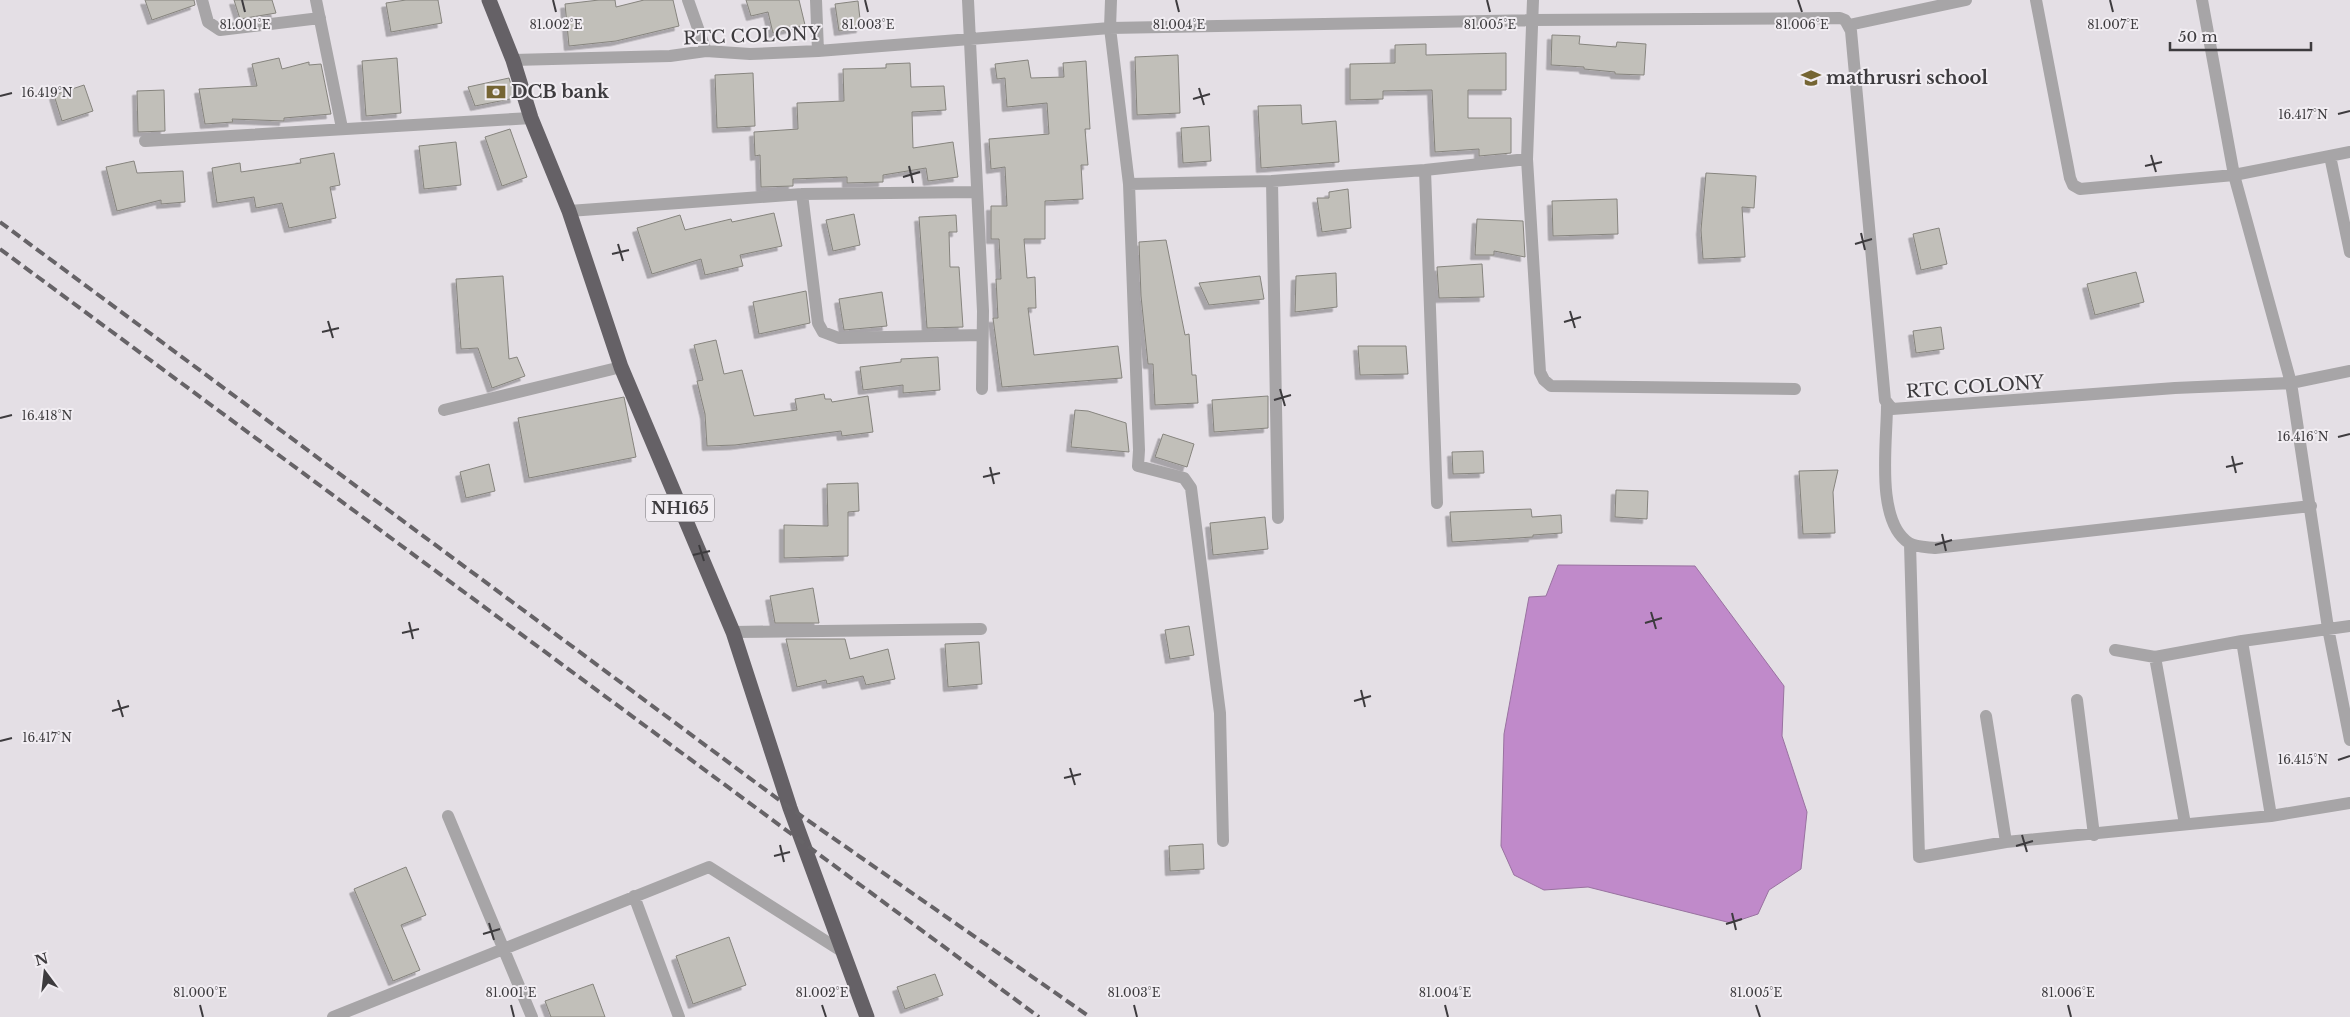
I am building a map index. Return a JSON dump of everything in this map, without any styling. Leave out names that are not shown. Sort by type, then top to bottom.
[{"type":"highway","name":"NH165","points":[[490,0],[513,60],[531,118],[569,211],[621,367],[732,632],[790,808],[867,1017]]},
{"type":"street","points":[[202,0],[208,22],[220,30],[320,18]]},
{"type":"street","points":[[316,0],[342,128]]},
{"type":"street","points":[[688,0],[706,51]]},
{"type":"street","points":[[816,0],[818,51]]},
{"type":"street","points":[[968,0],[968,41],[983,311],[982,389]]},
{"type":"street","points":[[1111,0],[1110,28],[1130,184],[1138,466],[1184,478],[1191,488],[1220,713],[1223,841]]},
{"type":"street","points":[[1533,0],[1534,20],[1528,159],[1540,372],[1544,380],[1552,386],[1795,389]]},
{"type":"street","points":[[1849,24],[1966,0]]},
{"type":"street","points":[[2036,0],[2073,185],[2080,189],[2234,175],[2350,152]]},
{"type":"street","points":[[2202,0],[2234,175],[2291,383],[2328,628],[2350,740]]},
{"type":"street","name":"RTC COLONY","points":[[513,60],[670,56],[706,51],[750,54],[818,51],[968,41],[1110,28],[1534,20],[1840,18],[1849,24],[1887,406],[1897,410],[2175,388],[2291,383],[2350,372]]},
{"type":"street","points":[[145,141],[531,118]]},
{"type":"street","points":[[2330,156],[2350,252]]},
{"type":"street","points":[[1130,184],[1272,181],[1425,170],[1528,159]]},
{"type":"street","points":[[1425,170],[1437,504]]},
{"type":"street","points":[[1272,181],[1278,518]]},
{"type":"street","points":[[569,211],[802,194],[976,192]]},
{"type":"street","points":[[802,194],[818,323],[823,332],[840,338],[982,336]]},
{"type":"street","points":[[444,410],[621,367]]},
{"type":"street","points":[[1887,406],[1886,501],[1900,536],[1910,544],[1935,548],[2311,506]]},
{"type":"street","points":[[1910,544],[1919,857],[2006,842],[2094,835],[2271,816],[2350,802]]},
{"type":"street","points":[[2115,650],[2155,657],[2242,641],[2350,626]]},
{"type":"street","points":[[732,632],[981,629]]},
{"type":"street","points":[[2242,641],[2271,816]]},
{"type":"street","points":[[2155,657],[2185,824]]},
{"type":"street","points":[[2077,700],[2094,835]]},
{"type":"street","points":[[1986,716],[2006,842]]},
{"type":"street","points":[[448,816],[532,1017]]},
{"type":"street","points":[[333,1017],[709,867],[843,952]]},
{"type":"street","points":[[634,896],[679,1017]]},
{"type":"shaded area","points":[[1558,565],[1695,566],[1784,686],[1782,736],[1807,812],[1801,869],[1769,890],[1758,914],[1731,923],[1588,887],[1544,890],[1514,875],[1501,846],[1504,734],[1529,597],[1546,596]]},
{"type":"building","points":[[145,0],[194,0],[195,5],[152,20]]},
{"type":"building","points":[[234,0],[272,0],[276,13],[240,19]]},
{"type":"building","points":[[406,0],[438,0],[442,23],[391,32],[386,3]]},
{"type":"building","points":[[615,0],[616,7],[644,0],[673,0],[679,26],[616,41],[569,46],[565,4]]},
{"type":"building","points":[[746,0],[799,0],[805,25],[773,33],[768,12],[751,16]]},
{"type":"building","points":[[858,1],[861,28],[839,31],[835,4]]},
{"type":"building","points":[[1552,35],[1580,36],[1579,44],[1616,47],[1617,42],[1646,44],[1644,75],[1615,74],[1615,72],[1584,69],[1584,67],[1551,65]]},
{"type":"building","points":[[1426,44],[1426,55],[1506,53],[1506,90],[1468,90],[1468,118],[1511,118],[1511,153],[1479,156],[1479,149],[1435,152],[1432,90],[1383,91],[1383,99],[1350,100],[1350,64],[1395,63],[1395,45]]},
{"type":"building","points":[[1178,55],[1180,113],[1137,115],[1135,57]]},
{"type":"building","points":[[279,58],[282,69],[309,62],[309,65],[321,64],[331,114],[284,118],[284,121],[232,119],[233,122],[205,124],[199,89],[257,86],[252,64]]},
{"type":"building","points":[[397,58],[401,113],[366,116],[362,61]]},
{"type":"building","points":[[1028,60],[1031,78],[1064,77],[1063,63],[1086,61],[1090,129],[1085,129],[1088,165],[1081,165],[1083,199],[1045,201],[1045,239],[1024,239],[1027,278],[1035,277],[1036,308],[1028,308],[1034,355],[1118,346],[1122,378],[1002,387],[993,318],[998,318],[996,279],[1001,279],[999,239],[991,239],[991,206],[1007,206],[1005,167],[991,169],[989,139],[1049,134],[1047,103],[1007,107],[1005,78],[997,79],[995,64]]},
{"type":"building","points":[[910,63],[911,87],[944,86],[946,110],[912,112],[913,148],[953,142],[958,177],[928,181],[926,168],[883,175],[883,182],[847,183],[847,177],[793,179],[793,186],[761,187],[760,155],[755,156],[754,132],[798,129],[797,103],[844,101],[843,69],[886,68],[886,64]]},
{"type":"building","points":[[753,73],[755,126],[717,128],[715,75]]},
{"type":"building","points":[[509,78],[515,98],[475,106],[468,87]]},
{"type":"building","points":[[84,85],[93,111],[62,121],[54,95]]},
{"type":"building","points":[[164,90],[165,131],[138,132],[137,91]]},
{"type":"building","points":[[1301,105],[1302,124],[1336,121],[1339,162],[1261,168],[1258,106]]},
{"type":"building","points":[[1209,126],[1211,161],[1183,163],[1181,128]]},
{"type":"building","points":[[510,129],[527,177],[502,186],[485,137]]},
{"type":"building","points":[[456,142],[461,185],[424,189],[419,146]]},
{"type":"building","points":[[334,153],[340,185],[330,187],[336,218],[289,228],[282,203],[256,208],[254,197],[217,203],[212,168],[240,163],[241,172],[301,163],[300,159]]},
{"type":"building","points":[[134,161],[137,173],[183,171],[185,202],[161,204],[161,200],[117,211],[106,167]]},
{"type":"building","points":[[1706,173],[1756,176],[1754,208],[1742,207],[1745,257],[1703,259],[1701,230]]},
{"type":"building","points":[[1348,189],[1351,228],[1322,232],[1317,198],[1329,198],[1329,192]]},
{"type":"building","points":[[1617,199],[1618,234],[1553,236],[1552,201]]},
{"type":"building","points":[[774,213],[782,246],[740,255],[743,266],[705,275],[701,259],[652,274],[637,228],[680,215],[685,230],[731,219],[732,222]]},
{"type":"building","points":[[854,214],[860,245],[833,251],[826,220]]},
{"type":"building","points":[[956,215],[957,232],[949,232],[950,267],[959,267],[963,327],[927,328],[919,217]]},
{"type":"building","points":[[1477,219],[1523,221],[1525,257],[1494,251],[1494,255],[1475,255]]},
{"type":"building","points":[[1939,228],[1947,264],[1921,270],[1913,234]]},
{"type":"building","points":[[1166,240],[1185,335],[1189,334],[1192,375],[1196,375],[1198,403],[1155,405],[1153,364],[1148,364],[1141,296],[1139,242]]},
{"type":"building","points":[[1482,264],[1484,297],[1439,298],[1437,267]]},
{"type":"building","points":[[2136,272],[2144,302],[2095,315],[2087,284]]},
{"type":"building","points":[[1336,273],[1337,307],[1295,312],[1296,276]]},
{"type":"building","points":[[503,276],[509,359],[517,357],[525,376],[492,388],[478,348],[461,349],[456,279]]},
{"type":"building","points":[[1260,276],[1264,299],[1209,305],[1199,283]]},
{"type":"building","points":[[806,291],[810,323],[759,334],[753,302]]},
{"type":"building","points":[[882,292],[887,326],[844,330],[839,299]]},
{"type":"building","points":[[1941,327],[1944,349],[1916,353],[1913,331]]},
{"type":"building","points":[[716,340],[724,374],[742,370],[754,416],[797,410],[795,399],[824,394],[825,399],[831,399],[832,402],[868,396],[873,432],[842,436],[841,431],[735,445],[707,446],[705,414],[697,381],[703,380],[694,345]]},
{"type":"building","points":[[1358,346],[1406,346],[1408,374],[1360,375]]},
{"type":"building","points":[[938,357],[940,390],[903,393],[903,385],[863,390],[860,367],[901,362],[901,359]]},
{"type":"building","points":[[1268,396],[1268,428],[1214,432],[1212,400]]},
{"type":"building","points":[[624,397],[636,457],[529,478],[518,418]]},
{"type":"building","points":[[1075,410],[1088,411],[1126,423],[1129,452],[1071,447]]},
{"type":"building","points":[[1163,434],[1194,444],[1187,467],[1155,457]]},
{"type":"building","points":[[1483,451],[1484,473],[1453,474],[1452,452]]},
{"type":"building","points":[[489,464],[495,491],[466,498],[460,472]]},
{"type":"building","points":[[1838,470],[1833,492],[1835,533],[1803,534],[1799,471]]},
{"type":"building","points":[[858,483],[859,511],[848,512],[848,556],[784,558],[784,525],[828,526],[827,484]]},
{"type":"building","points":[[1616,490],[1648,491],[1647,519],[1615,517]]},
{"type":"building","points":[[1531,509],[1532,517],[1561,515],[1562,533],[1533,535],[1533,537],[1452,542],[1450,512]]},
{"type":"building","points":[[1265,517],[1268,549],[1213,555],[1210,523]]},
{"type":"building","points":[[813,588],[819,623],[775,623],[770,596]]},
{"type":"building","points":[[1189,626],[1194,655],[1170,659],[1165,630]]},
{"type":"building","points":[[786,639],[845,639],[850,659],[888,649],[895,679],[866,685],[863,676],[827,684],[826,680],[797,687]]},
{"type":"building","points":[[979,642],[982,684],[948,687],[945,644]]},
{"type":"building","points":[[1203,844],[1204,869],[1170,871],[1169,846]]},
{"type":"building","points":[[406,867],[426,915],[401,925],[420,970],[393,981],[354,889]]},
{"type":"building","points":[[729,937],[746,985],[693,1004],[676,956]]},
{"type":"building","points":[[935,974],[943,995],[905,1009],[897,987]]},
{"type":"building","points":[[593,984],[605,1017],[551,1017],[545,1001]]},
{"type":"railway","points":[[0,222],[790,808],[1090,1017]]},
{"type":"railway","points":[[0,249],[1039,1017]]},
{"type":"place","name":"mathrusri school","points":[[1811,78]]},
{"type":"place","name":"DCB bank","points":[[496,92]]}]
